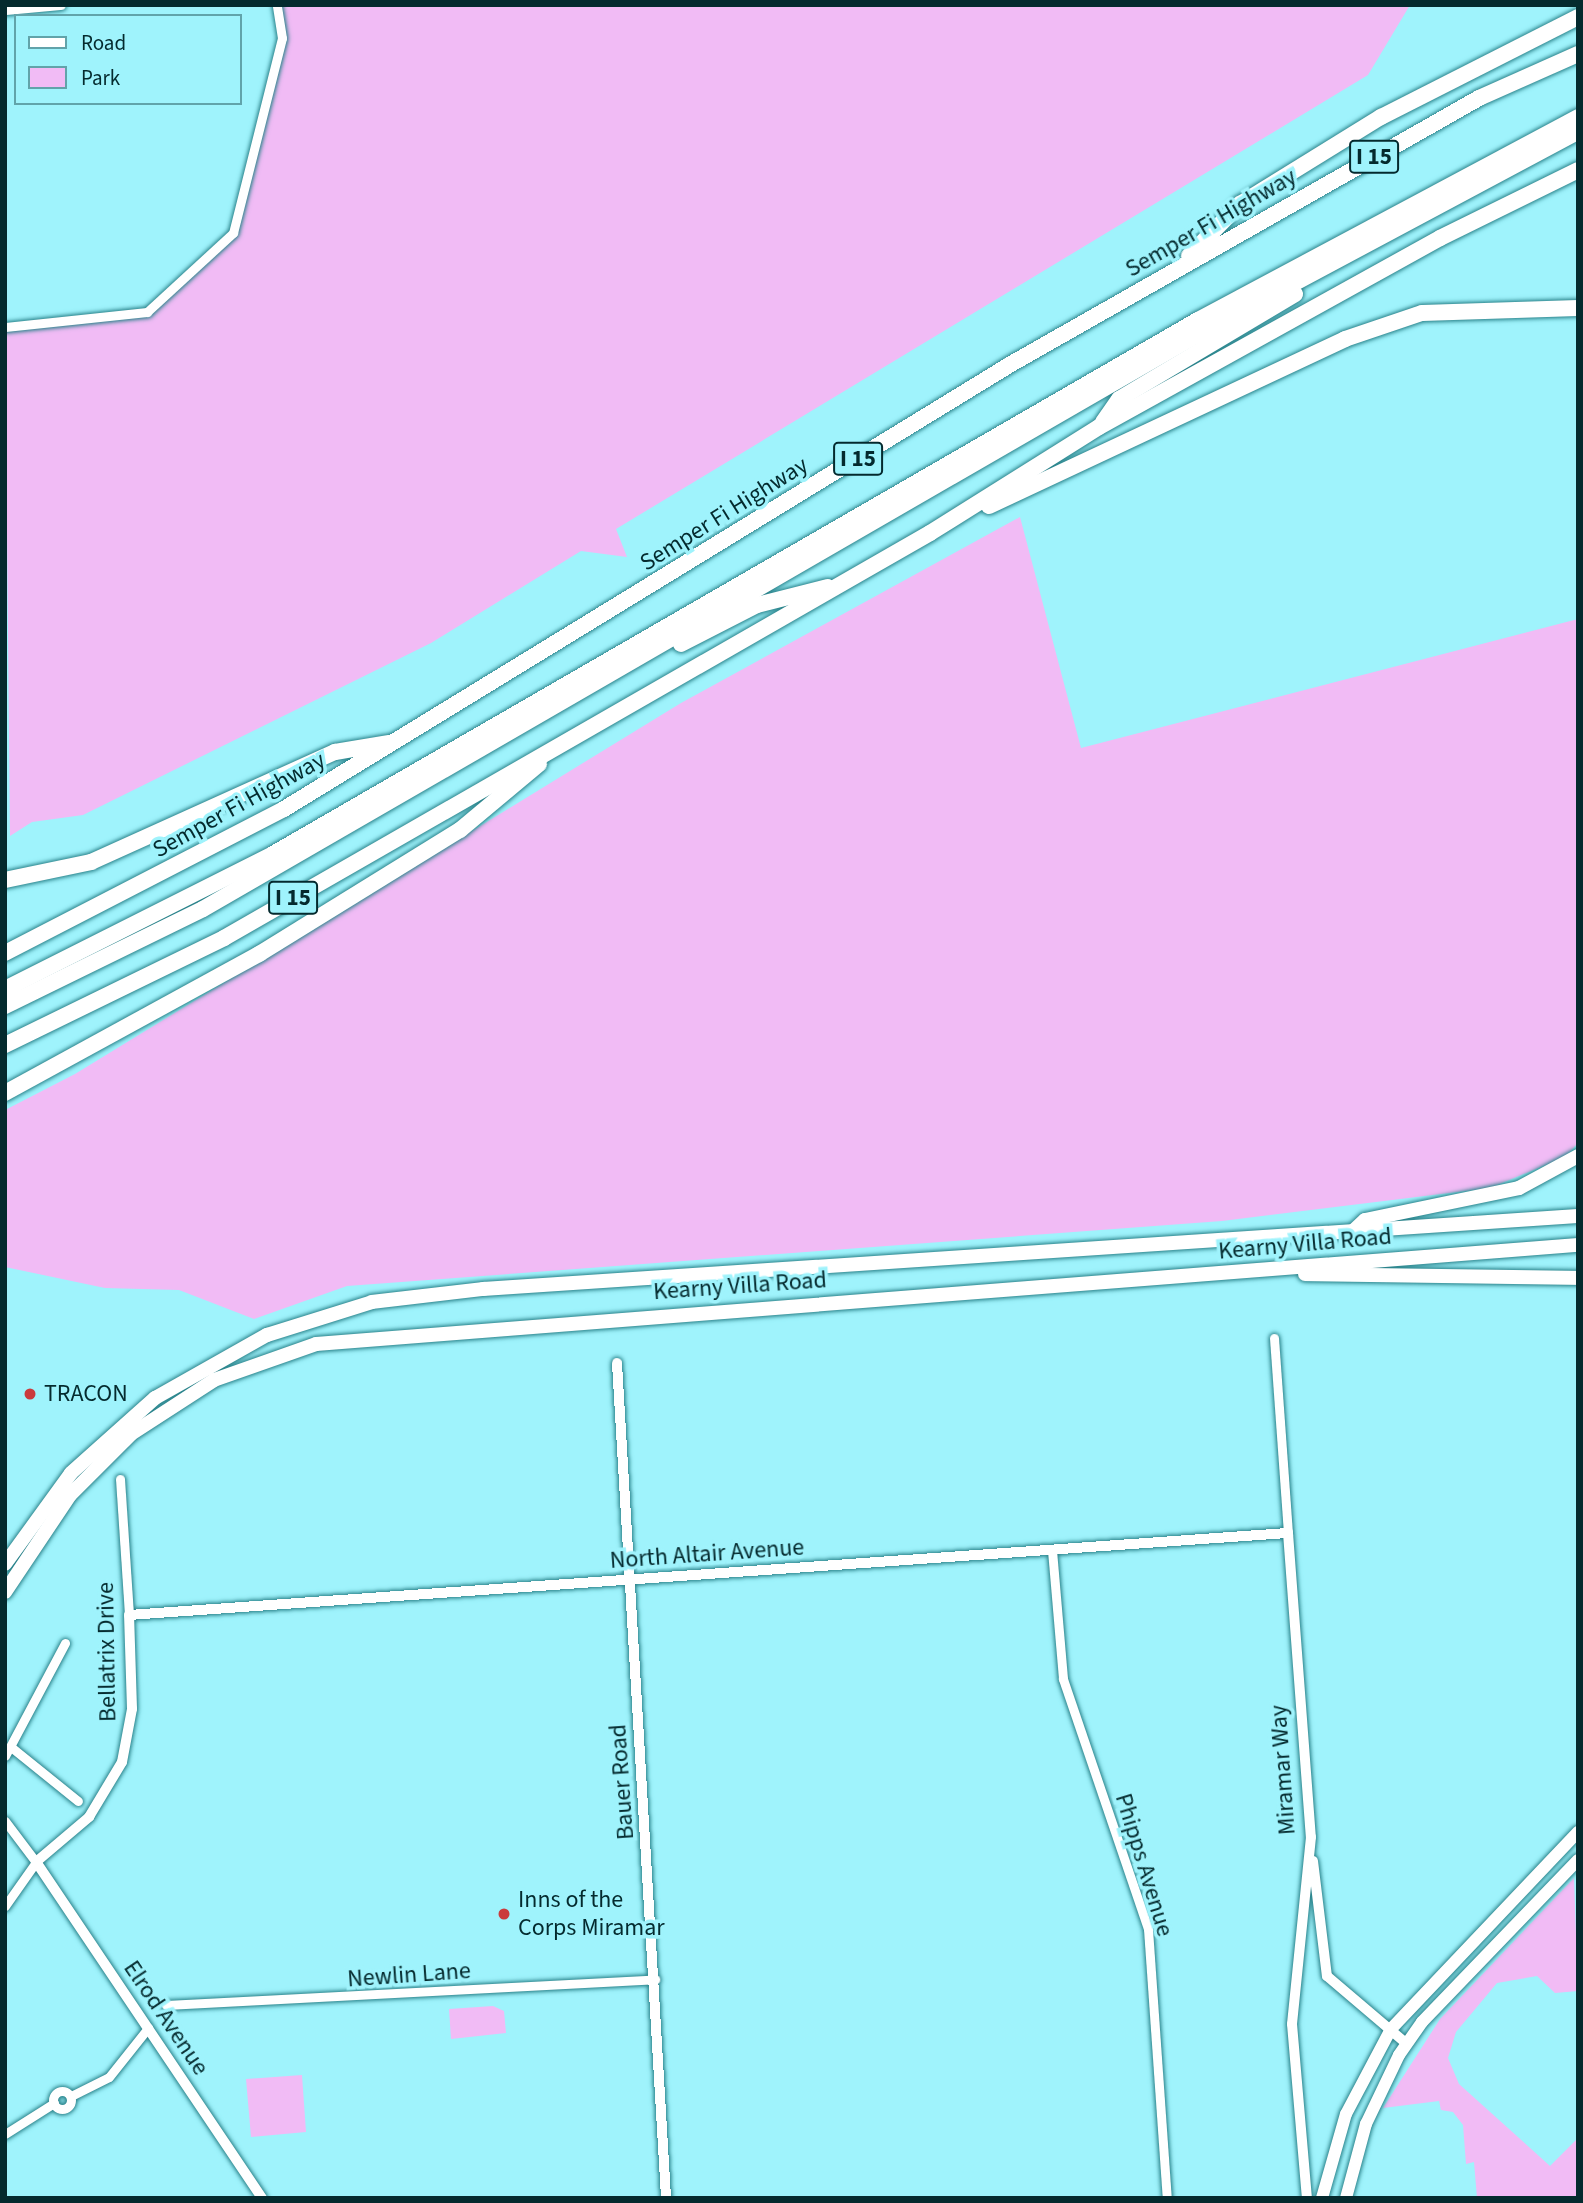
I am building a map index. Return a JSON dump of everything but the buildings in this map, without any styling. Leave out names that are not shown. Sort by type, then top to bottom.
[{"type":"highway","points":[[1175,270],[1240,204],[1381,117],[1578,16]]},
{"type":"highway","name":"Semper Fi Highway","points":[[5,953],[284,809],[1175,270],[1479,98],[1578,54]]},
{"type":"highway","points":[[5,989],[273,854],[1198,320],[1578,117]]},
{"type":"highway","points":[[5,1006],[203,909],[1352,251],[1578,132]]},
{"type":"highway","name":"I 15","points":[[5,1045],[224,938],[573,735],[930,533],[1099,427],[1440,238],[1578,170]]},
{"type":"highway","points":[[1099,427],[1119,400],[1330,272],[1352,251]]},
{"type":"highway","points":[[930,533],[1345,339],[1422,313],[1576,309]]},
{"type":"highway","points":[[639,659],[757,605],[838,586]]},
{"type":"highway","points":[[5,1093],[259,954],[460,831],[573,735]]},
{"type":"highway","points":[[5,880],[91,862],[335,751],[399,741]]},
{"type":"main road","points":[[1353,1231],[1365,1220],[1519,1188],[1578,1156]]},
{"type":"main road","name":"Kearny Villa Road","points":[[5,1564],[71,1473],[155,1398],[267,1335],[343,1309],[483,1289],[1578,1216]]},
{"type":"main road","name":"Kearny Villa Road","points":[[5,1592],[70,1495],[131,1434],[214,1380],[316,1344],[1578,1245]]},
{"type":"main road","points":[[1283,1270],[1578,1278]]},
{"type":"main road","points":[[1322,2198],[1346,2114],[1391,2028],[1578,1832]]},
{"type":"main road","points":[[1346,2198],[1366,2124],[1407,2044],[1578,1860]]},
{"type":"street","points":[[5,9],[61,5]]},
{"type":"street","points":[[5,327],[147,312],[233,233],[282,38],[277,5]]},
{"type":"street","name":"Miramar Way","points":[[1274,1338],[1311,1838],[1292,2024],[1307,2198]]},
{"type":"street","name":"Bauer Road","points":[[617,1363],[666,2198]]},
{"type":"street","name":"Bellatrix Drive","points":[[5,1906],[36,1861],[89,1817],[122,1762],[132,1709],[120,1479]]},
{"type":"street","name":"North Altair Avenue","points":[[129,1615],[1288,1533]]},
{"type":"street","name":"Phipps Avenue","points":[[1052,1550],[1063,1679],[1148,1929],[1167,2198]]},
{"type":"street","points":[[65,1643],[8,1752],[78,1801]]},
{"type":"street","points":[[5,1821],[36,1861]]},
{"type":"street","points":[[1311,1838],[1326,1976],[1407,2044]]},
{"type":"street","name":"Elrod Avenue","points":[[36,1861],[262,2198]]},
{"type":"street","name":"Newlin Lane","points":[[166,2005],[655,1979]]},
{"type":"street","points":[[5,2134],[54,2103],[58,2091],[71,2096],[109,2077],[148,2028]]},
{"type":"green space","points":[[277,5],[1410,5],[1368,75],[616,529],[627,557],[581,551],[431,643],[83,815],[32,822],[10,836],[5,327],[147,312],[233,233],[282,38]]},
{"type":"green space","points":[[1020,517],[1081,748],[1578,619],[1578,1143],[1565,1157],[1490,1188],[1222,1221],[347,1286],[254,1319],[179,1290],[105,1288],[5,1267],[5,1110],[75,1074],[681,703]]},
{"type":"green space","points":[[1574,1878],[1578,1991],[1555,1993],[1537,1976],[1497,1983],[1456,2032],[1448,2058],[1459,2084],[1550,2166],[1578,2138],[1578,2198],[1477,2198],[1474,2162],[1466,2164],[1463,2125],[1453,2112],[1441,2110],[1439,2101],[1383,2108],[1440,2019]]},
{"type":"green space","points":[[493,2006],[504,2011],[506,2033],[451,2039],[449,2009]]},
{"type":"green space","points":[[302,2075],[306,2132],[251,2137],[246,2079]]},
{"type":"place","name":"TRACON","points":[[30,1394]]},
{"type":"place","name":"Inns of the Corps Miramar","points":[[504,1914]]}]
